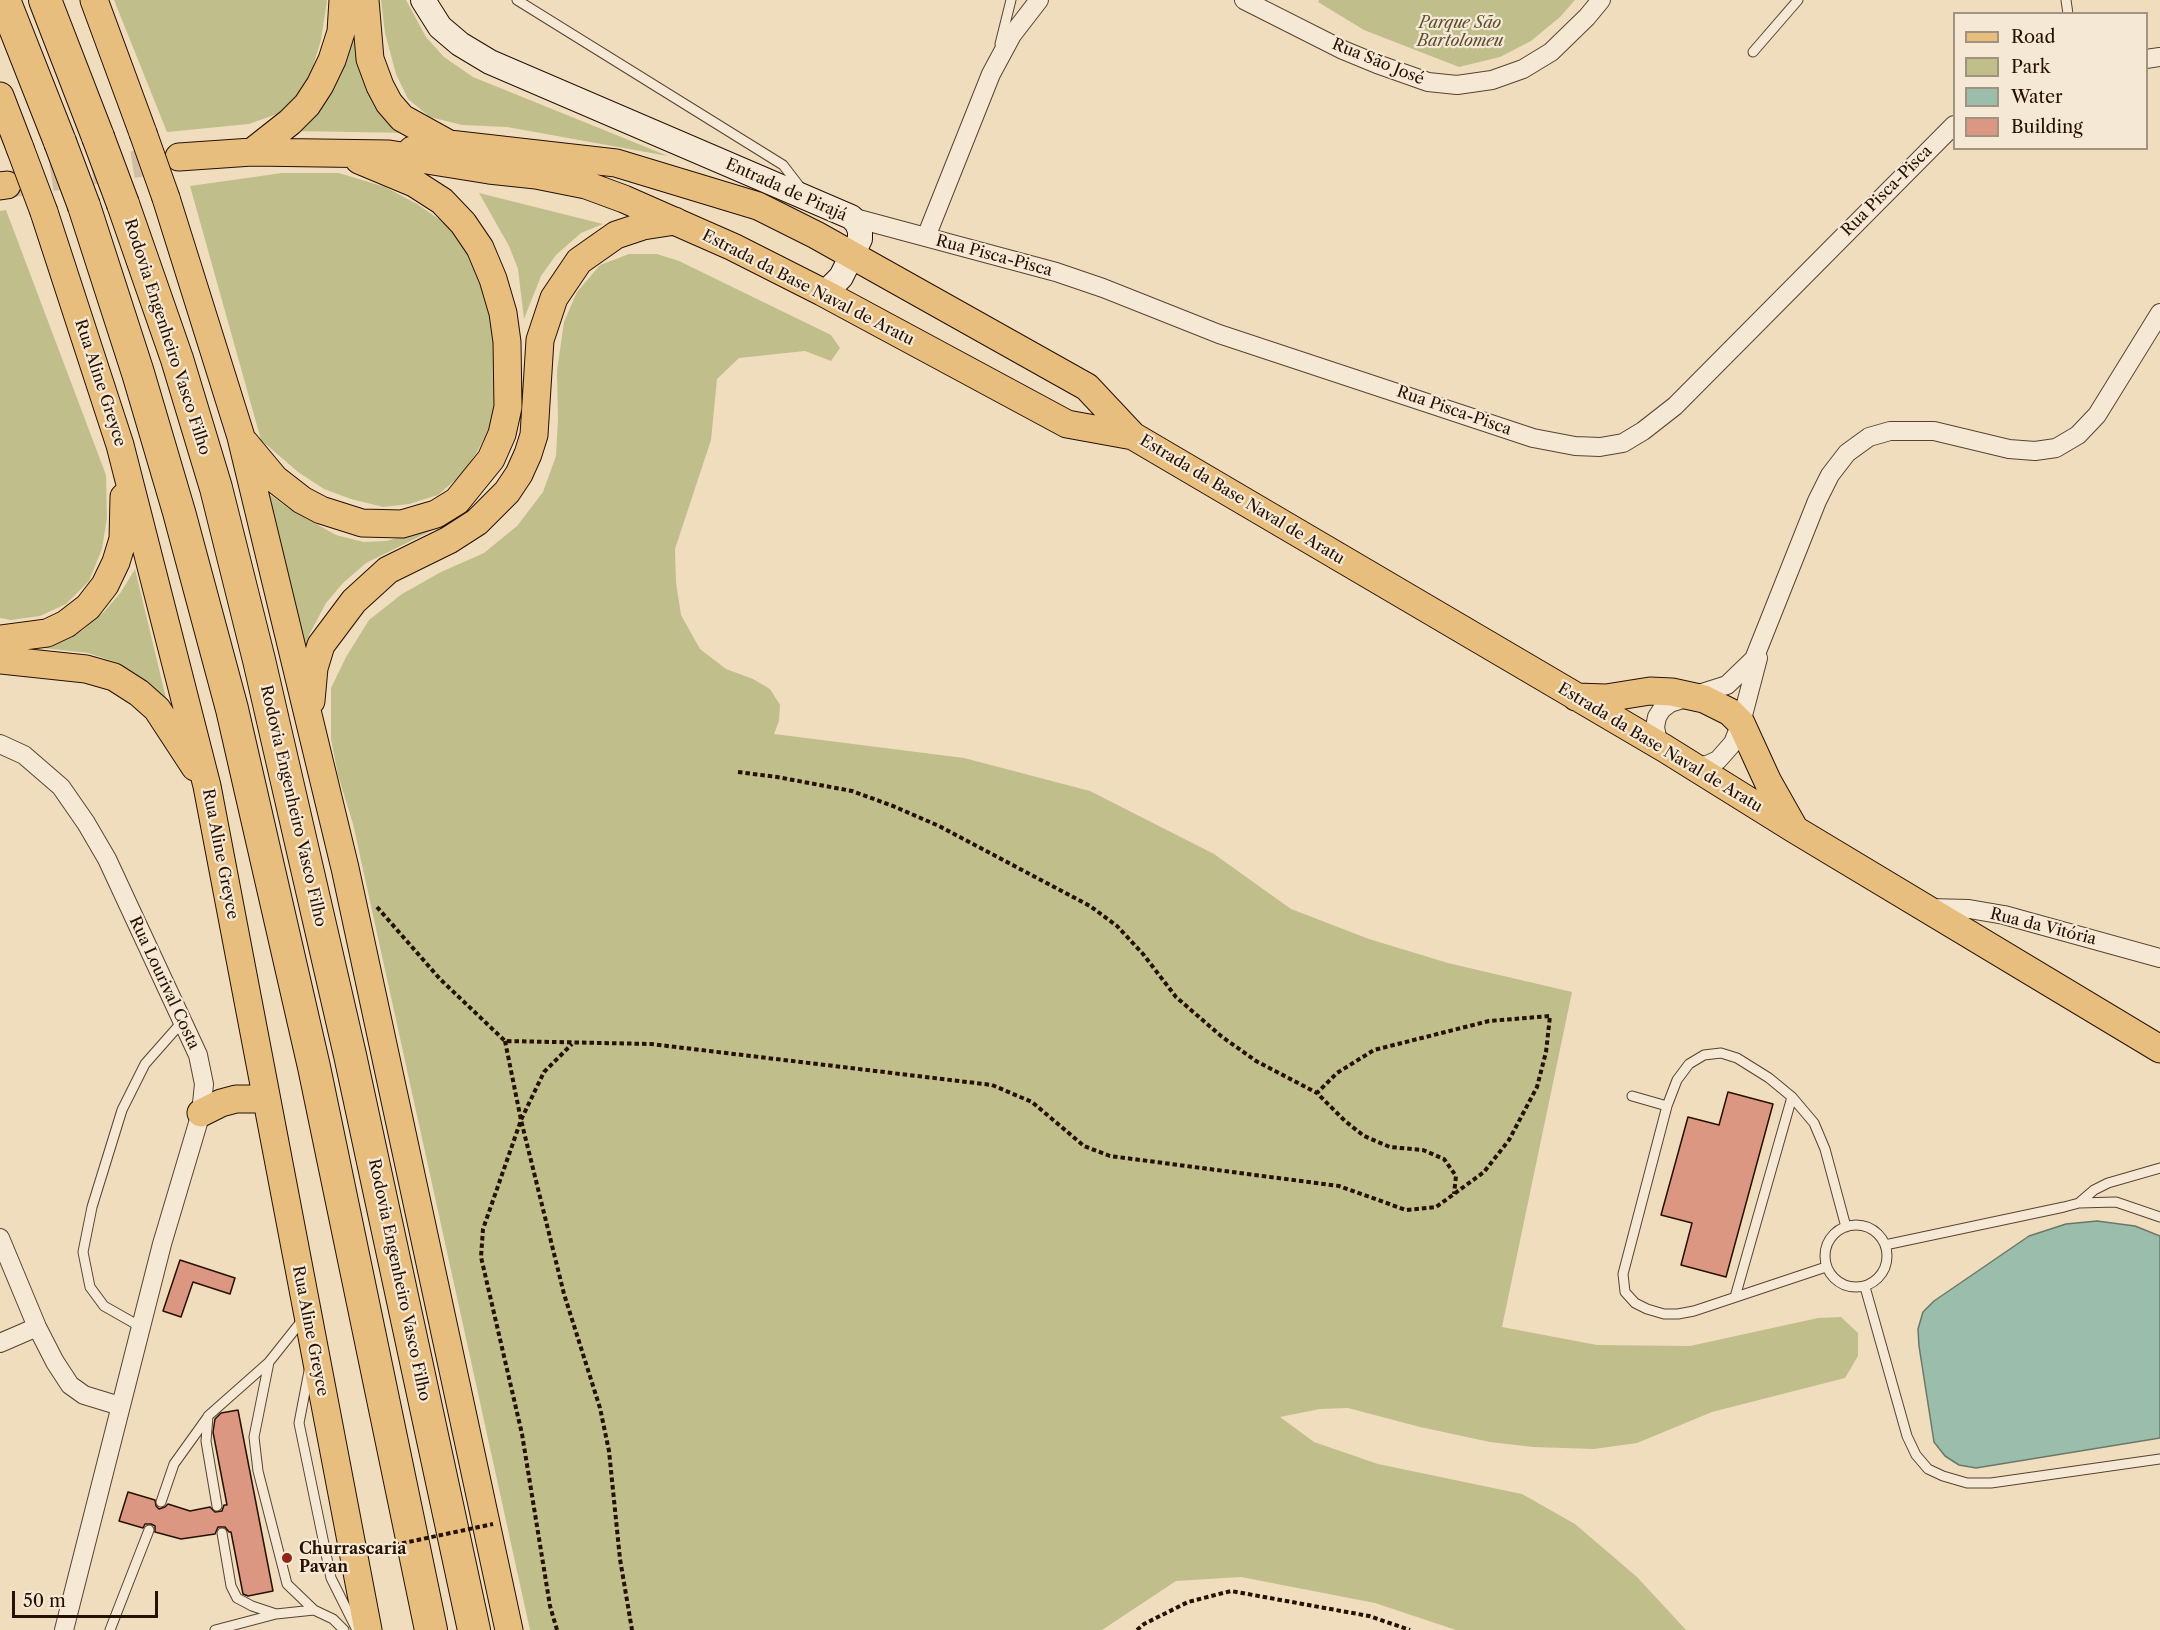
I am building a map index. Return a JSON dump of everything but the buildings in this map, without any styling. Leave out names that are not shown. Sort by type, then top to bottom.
[{"type":"highway","points":[[4,0],[84,206],[148,405],[232,709],[314,1067],[430,1630]]},
{"type":"highway","name":"Rodovia Engenheiro Vasco Filho","points":[[45,0],[123,204],[177,359],[216,488],[259,660],[345,1033],[474,1630]]},
{"type":"main road","points":[[94,0],[166,198],[241,437],[347,880],[509,1630]]},
{"type":"main road","points":[[252,152],[296,117],[320,85],[332,60],[340,32],[343,0]]},
{"type":"main road","points":[[365,0],[370,59],[389,103],[402,118],[449,144]]},
{"type":"main road","name":"Rua Aline Greyce","points":[[0,96],[44,212],[120,445],[207,786],[368,1630]]},
{"type":"main road","points":[[388,154],[449,144],[547,154],[627,166],[758,206],[1087,387],[1133,436]]},
{"type":"main road","name":"Estrada da Base Naval de Aratu","points":[[179,158],[252,152],[388,154],[586,185],[624,199],[733,247],[822,292],[1067,424],[1133,436],[1664,748],[1794,829],[2160,1049]]},
{"type":"main road","points":[[241,437],[253,455],[275,479],[302,500],[335,515],[362,523],[383,525],[418,521],[436,514],[457,501],[491,459],[502,434],[508,406],[509,375],[506,332],[500,302],[480,248],[463,223],[442,201],[414,183],[344,154]]},
{"type":"main road","points":[[315,746],[310,693],[314,668],[321,645],[338,621],[354,601],[388,570],[449,540],[477,522],[507,492],[519,474],[534,435],[540,340],[554,298],[566,279],[579,261],[616,235],[643,226],[675,221]]},
{"type":"main road","points":[[0,639],[47,633],[66,624],[88,607],[105,585],[117,562],[123,539],[125,508],[120,445]]},
{"type":"main road","points":[[0,660],[86,669],[114,677],[157,709],[207,786]]},
{"type":"main road","points":[[1575,697],[1606,698],[1650,691],[1672,692],[1692,696],[1730,712],[1742,723],[1768,782],[1794,829]]},
{"type":"main road","points":[[201,1113],[221,1103],[236,1099],[266,1099]]},
{"type":"street","name":"Entrada de Pirajá","points":[[423,0],[440,27],[460,44],[490,62],[851,217],[857,223],[860,231],[860,239],[852,256]]},
{"type":"street","points":[[926,237],[991,74],[1012,35],[1039,0]]},
{"type":"street","name":"Rua São José","points":[[1244,0],[1343,50],[1377,64],[1428,82],[1457,85],[1492,80],[1523,69],[1551,52],[1601,0]]},
{"type":"street","name":"Rua Pisca-Pisca","points":[[851,217],[1075,278],[1219,334],[1533,438],[1575,446],[1600,447],[1623,443],[1643,431],[1675,406],[1953,126]]},
{"type":"street","points":[[822,292],[835,285],[852,256]]},
{"type":"street","points":[[1664,748],[1657,737],[1655,727],[1657,717],[1670,703],[1727,685],[1755,659],[1817,501],[1830,476],[1847,453],[1869,437],[1890,431],[1934,431],[2010,449],[2035,451],[2056,448],[2078,435],[2097,415],[2160,313]]},
{"type":"street","points":[[1693,766],[1707,765],[1718,760],[1733,743],[1742,723],[1763,641]]},
{"type":"street","name":"Rua Lourival Costa","points":[[0,744],[24,755],[61,787],[86,824],[107,860],[198,1055],[204,1084],[201,1113],[165,1233],[64,1630]]},
{"type":"street","name":"Rua da Vitória","points":[[1925,908],[1969,909],[2004,915],[2160,958]]},
{"type":"street","points":[[0,1238],[37,1327],[70,1385],[84,1395],[120,1406]]},
{"type":"street","points":[[0,1342],[37,1327]]},
{"type":"lane","points":[[518,0],[783,165],[808,199]]},
{"type":"lane","points":[[991,74],[1011,0]]},
{"type":"lane","points":[[1753,52],[1797,0]]},
{"type":"lane","points":[[141,1327],[104,1306],[90,1287],[83,1252],[92,1208],[122,1110],[145,1064],[182,1022]]},
{"type":"lane","points":[[1826,1267],[1694,1311],[1664,1314],[1635,1303],[1625,1292],[1623,1275],[1667,1106],[1677,1080],[1689,1064],[1704,1055],[1721,1053],[1737,1058],[1792,1097],[1814,1123],[1826,1149],[1846,1227]]},
{"type":"lane","points":[[1632,1096],[1667,1106]]},
{"type":"lane","points":[[1735,1297],[1792,1097]]},
{"type":"lane","points":[[2079,1203],[2094,1190],[2108,1183],[2160,1168]]},
{"type":"lane","points":[[1885,1245],[2079,1203],[2116,1202],[2160,1218]]},
{"type":"lane","points":[[1865,1226],[1880,1237],[1885,1245],[1886,1265],[1874,1282],[1865,1287],[1856,1288],[1838,1282],[1826,1267],[1824,1257],[1830,1238],[1846,1227],[1865,1226]]},
{"type":"lane","points":[[1865,1287],[1907,1436],[1916,1455],[1928,1468],[1943,1476],[1967,1483],[1991,1484],[2160,1459]]},
{"type":"lane","points":[[161,1502],[174,1464],[208,1416],[269,1362],[307,1314]]},
{"type":"lane","points":[[314,1348],[299,1423],[332,1578],[357,1630]]},
{"type":"lane","points":[[269,1362],[254,1437],[258,1471],[287,1584],[314,1610],[333,1619],[344,1630]]},
{"type":"lane","points":[[208,1416],[206,1441],[217,1506]]},
{"type":"lane","points":[[110,1630],[150,1530]]},
{"type":"lane","points":[[222,1533],[231,1586],[237,1598],[276,1614]]},
{"type":"lane","points":[[215,1630],[276,1614],[314,1610]]},
{"type":"path","points":[[738,772],[852,791],[893,806],[939,826],[1081,901],[1117,926],[1143,954],[1176,997],[1221,1036],[1256,1061],[1317,1093],[1364,1136],[1390,1147],[1423,1150],[1444,1159],[1456,1176],[1454,1194]]},
{"type":"path","points":[[374,903],[440,979],[505,1041],[521,1120],[564,1294],[600,1408],[609,1451],[620,1559],[632,1630]]},
{"type":"path","points":[[505,1041],[651,1044],[992,1085],[1032,1102],[1084,1146],[1110,1155],[1339,1186],[1406,1210],[1436,1207],[1484,1172],[1509,1140],[1537,1088],[1546,1052],[1550,1016],[1489,1021],[1374,1050],[1337,1073],[1317,1093]]},
{"type":"path","points":[[557,1630],[550,1606],[522,1434],[481,1257],[483,1229],[521,1120],[544,1072],[573,1044]]},
{"type":"path","points":[[380,1548],[493,1524]]},
{"type":"path","points":[[1137,1630],[1144,1624],[1188,1602],[1231,1591],[1369,1616],[1410,1630]]},
{"type":"green space","points":[[114,0],[327,1],[321,40],[311,73],[296,99],[277,114],[249,124],[167,132]]},
{"type":"green space","points":[[353,0],[411,133],[291,131],[311,117],[325,102],[334,86]]},
{"type":"green space","points":[[381,0],[406,0],[426,37],[444,57],[473,77],[668,156],[507,127],[462,125],[430,117],[408,99],[396,74],[385,33]]},
{"type":"green space","name":"Parque São Bartolomeu","points":[[1319,0],[1575,0],[1560,17],[1531,41],[1500,57],[1459,67],[1364,30],[1318,2]]},
{"type":"green space","points":[[282,173],[339,173],[385,187],[417,204],[443,222],[464,244],[478,273],[490,308],[499,388],[492,423],[477,452],[461,475],[438,495],[409,504],[383,507],[351,499],[324,489],[298,472],[261,440],[190,186]]},
{"type":"green space","points":[[479,193],[603,224],[581,233],[556,255],[541,276],[524,319],[518,269],[509,246]]},
{"type":"green space","points":[[6,210],[106,475],[107,518],[102,549],[89,581],[66,604],[40,616],[11,620],[0,618],[0,211]]},
{"type":"green space","points":[[629,254],[657,254],[679,261],[831,335],[840,348],[831,361],[805,351],[739,358],[717,379],[711,440],[675,549],[676,582],[681,615],[700,649],[726,669],[753,679],[770,689],[780,705],[779,721],[774,734],[964,758],[1090,791],[1214,854],[1291,909],[1369,939],[1448,963],[1572,992],[1502,1327],[1597,1345],[1690,1346],[1818,1318],[1841,1317],[1858,1333],[1858,1356],[1845,1378],[1712,1412],[1637,1443],[1594,1449],[1533,1447],[1490,1442],[1348,1408],[1320,1409],[1280,1417],[1314,1442],[1378,1464],[1522,1494],[1575,1524],[1637,1577],[1686,1630],[1456,1630],[1375,1603],[1241,1577],[1176,1581],[1102,1630],[530,1630],[353,824],[338,775],[331,739],[331,688],[346,657],[369,620],[402,594],[441,572],[484,553],[517,526],[543,492],[556,456],[557,371],[564,322],[577,292],[600,265]]},
{"type":"green space","points":[[269,494],[288,508],[336,535],[364,542],[386,541],[439,527],[366,563],[343,583],[326,603],[309,635],[303,659]]},
{"type":"green space","points":[[135,569],[166,698],[118,663],[88,653],[25,646],[57,643],[83,630],[104,612],[121,592]]},
{"type":"water","points":[[2097,1221],[2135,1226],[2160,1236],[2160,1438],[1976,1468],[1959,1465],[1945,1456],[1934,1442],[1919,1346],[1918,1329],[1923,1312],[1934,1301],[2029,1236],[2066,1224]]},
{"type":"tunnel","points":[[11,184],[175,158]]},
{"type":"place","name":"Churrascaria Pavan","points":[[287,1558]]}]
